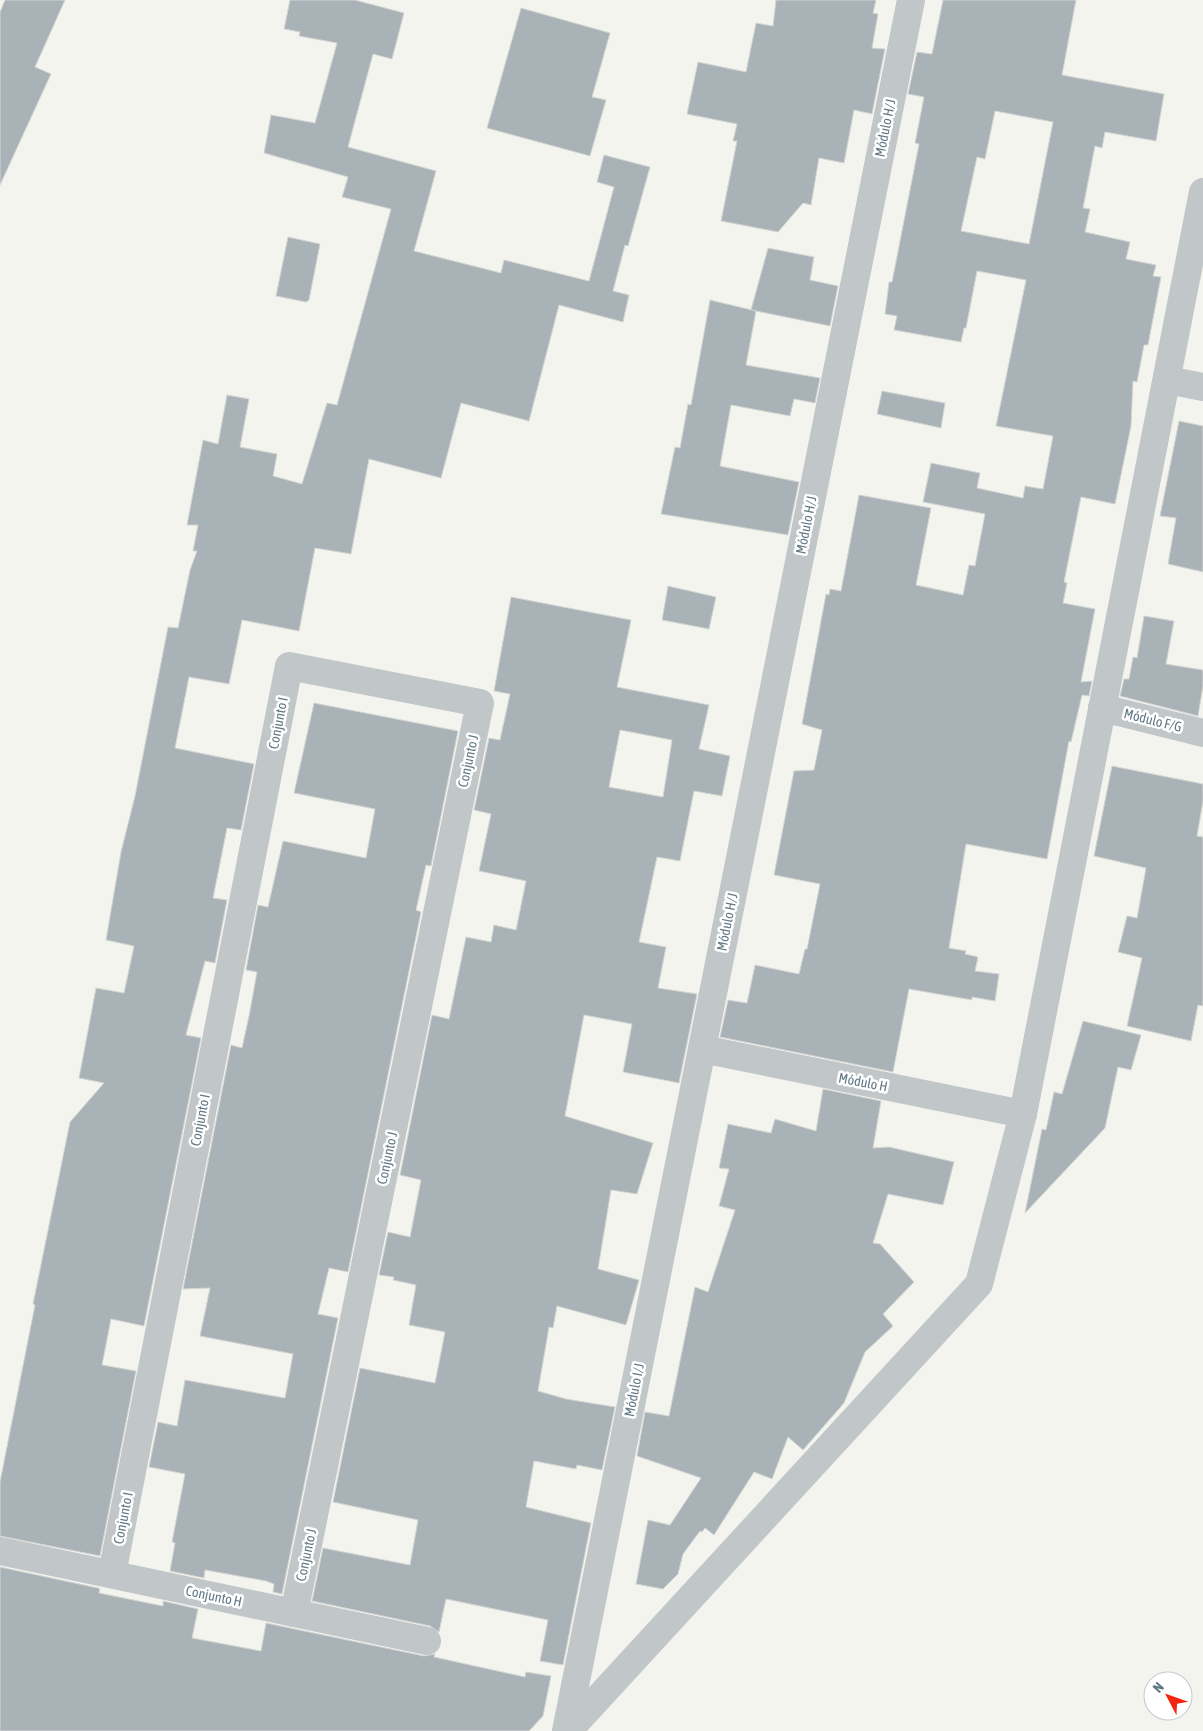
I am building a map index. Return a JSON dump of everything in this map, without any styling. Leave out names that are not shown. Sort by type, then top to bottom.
[{"type":"street","name":"Módulo H/J","points":[[702,1050],[911,0]]},
{"type":"street","points":[[567,1731],[979,1284],[1023,1114],[1203,192]]},
{"type":"street","points":[[1167,380],[1203,387]]},
{"type":"street","name":"Conjunto I","points":[[112,1574],[289,666],[480,703]]},
{"type":"street","name":"Conjunto J","points":[[294,1613],[480,703]]},
{"type":"street","name":"Módulo F/G","points":[[1102,708],[1203,733]]},
{"type":"street","name":"Módulo H","points":[[702,1050],[1023,1114]]},
{"type":"street","name":"Módulo I/J","points":[[567,1731],[702,1050]]},
{"type":"street","name":"Conjunto H","points":[[0,1551],[427,1641]]},
{"type":"building","points":[[5,0],[65,0],[35,67],[51,74],[0,185],[0,12]]},
{"type":"building","points":[[290,0],[355,0],[404,13],[392,59],[373,54],[348,147],[436,171],[414,251],[501,273],[504,260],[589,281],[614,187],[597,182],[604,155],[650,167],[628,246],[625,245],[613,291],[629,295],[623,322],[559,305],[529,421],[461,403],[441,478],[369,459],[351,554],[315,548],[299,631],[242,620],[229,684],[189,677],[175,748],[254,764],[241,830],[227,828],[213,898],[227,900],[215,963],[205,961],[186,1035],[201,1038],[144,1326],[111,1319],[102,1365],[136,1371],[100,1556],[0,1536],[0,1482],[35,1305],[33,1304],[70,1122],[104,1083],[79,1078],[96,988],[124,993],[134,946],[106,940],[121,852],[135,796],[168,627],[178,628],[190,570],[197,551],[193,551],[198,525],[187,525],[203,440],[218,444],[227,395],[249,399],[240,447],[277,454],[273,476],[302,484],[327,403],[337,405],[391,209],[342,197],[348,177],[264,153],[271,115],[315,123],[337,43],[299,36],[300,32],[284,29]]},
{"type":"building","points":[[776,0],[876,0],[873,13],[878,14],[872,48],[885,49],[872,114],[854,110],[844,163],[819,158],[811,205],[803,203],[778,232],[721,221],[737,141],[733,141],[737,124],[687,114],[698,62],[746,72],[756,23],[773,26]]},
{"type":"building","points":[[943,0],[1076,0],[1062,75],[1164,94],[1156,141],[1105,132],[1102,148],[1095,146],[1083,208],[1090,209],[1085,232],[1130,242],[1126,259],[1156,265],[1153,276],[1161,277],[1148,345],[1144,345],[1137,382],[1133,381],[1131,426],[1115,504],[1081,497],[1064,582],[1067,583],[1063,603],[1095,609],[1081,682],[1092,681],[1089,696],[1082,695],[1071,742],[1069,741],[1047,859],[966,844],[949,948],[966,951],[965,954],[978,957],[975,971],[999,974],[995,1001],[972,997],[972,1000],[909,989],[893,1072],[720,1037],[728,1000],[747,1003],[755,965],[799,974],[805,949],[807,949],[820,884],[774,875],[794,771],[814,770],[822,730],[802,724],[826,594],[829,595],[830,589],[841,591],[859,495],[931,508],[916,585],[963,595],[969,565],[975,566],[985,514],[923,502],[931,463],[980,473],[977,488],[1023,498],[1025,486],[1043,489],[1053,436],[996,426],[1026,280],[977,271],[966,328],[964,328],[961,342],[894,330],[897,316],[885,314],[889,282],[892,282],[919,144],[915,143],[924,97],[908,94],[917,52],[932,54]],"holes":[[[995,111],[1053,122],[1029,244],[961,231],[977,157],[985,159]]]},
{"type":"building","points":[[521,8],[610,33],[592,97],[606,100],[590,156],[487,128]]},
{"type":"building","points":[[288,237],[320,244],[309,300],[306,302],[276,296]]},
{"type":"building","points":[[768,248],[814,257],[810,280],[838,286],[830,326],[751,310]]},
{"type":"building","points":[[710,300],[756,311],[746,365],[820,378],[815,403],[794,399],[790,416],[731,405],[720,466],[799,482],[788,535],[661,514],[675,447],[680,448],[688,404],[691,405]]},
{"type":"building","points":[[882,391],[945,403],[941,428],[877,414]]},
{"type":"building","points":[[1179,421],[1203,426],[1203,572],[1168,564],[1176,518],[1160,516]]},
{"type":"building","points":[[668,586],[716,597],[709,629],[662,620]]},
{"type":"building","points":[[511,597],[631,620],[617,687],[709,705],[699,749],[730,756],[722,796],[694,791],[680,861],[657,857],[639,942],[666,947],[658,988],[697,994],[679,1083],[623,1072],[632,1024],[584,1015],[565,1116],[653,1143],[637,1194],[611,1190],[598,1269],[639,1280],[626,1325],[557,1306],[553,1328],[549,1327],[538,1391],[566,1399],[615,1407],[602,1470],[577,1465],[576,1469],[534,1461],[526,1507],[591,1523],[563,1665],[540,1661],[548,1620],[446,1599],[439,1632],[430,1626],[312,1601],[323,1548],[410,1565],[418,1520],[333,1502],[360,1368],[435,1383],[445,1332],[409,1325],[416,1285],[393,1280],[394,1277],[379,1275],[388,1232],[410,1237],[421,1180],[400,1175],[432,1015],[449,1019],[466,937],[491,942],[494,925],[516,930],[526,881],[479,871],[491,814],[474,810],[489,738],[500,740],[510,694],[494,691]],"holes":[[[620,730],[672,740],[663,797],[609,787]]]},
{"type":"building","points":[[1144,616],[1174,621],[1166,664],[1203,670],[1203,686],[1198,716],[1120,696],[1124,679],[1129,679],[1133,657],[1137,658]]},
{"type":"building","points":[[314,703],[458,731],[431,866],[426,865],[416,910],[421,912],[348,1272],[329,1268],[318,1314],[338,1318],[282,1594],[273,1592],[274,1584],[266,1581],[205,1570],[204,1578],[170,1571],[175,1543],[172,1542],[185,1474],[149,1467],[158,1422],[177,1426],[185,1380],[285,1398],[293,1354],[200,1336],[210,1288],[183,1289],[231,1045],[242,1048],[249,1016],[257,972],[246,970],[258,905],[268,907],[283,841],[366,858],[375,809],[294,793]]},
{"type":"building","points":[[1112,766],[1203,784],[1203,801],[1197,836],[1203,837],[1203,1006],[1198,1005],[1191,1041],[1127,1026],[1142,958],[1118,952],[1127,916],[1137,918],[1146,868],[1094,856]]},
{"type":"building","points":[[1083,1021],[1141,1035],[1131,1070],[1118,1067],[1105,1128],[1025,1213],[1042,1129],[1046,1130],[1054,1092],[1062,1094]]},
{"type":"building","points":[[823,1089],[881,1101],[873,1148],[889,1147],[954,1162],[943,1205],[888,1194],[873,1243],[880,1244],[914,1282],[883,1314],[893,1326],[865,1352],[844,1403],[803,1450],[788,1437],[772,1479],[754,1472],[714,1535],[705,1528],[702,1532],[700,1531],[683,1554],[678,1574],[663,1589],[636,1584],[648,1520],[670,1525],[701,1478],[637,1456],[645,1412],[669,1416],[695,1287],[708,1292],[735,1210],[719,1206],[729,1169],[719,1168],[728,1124],[771,1133],[775,1119],[816,1131]]},
{"type":"building","points":[[0,1567],[98,1588],[100,1589],[99,1593],[163,1606],[163,1601],[198,1609],[192,1638],[261,1651],[266,1623],[424,1656],[435,1654],[434,1657],[525,1677],[526,1672],[551,1676],[543,1716],[529,1731],[0,1731]]}]
